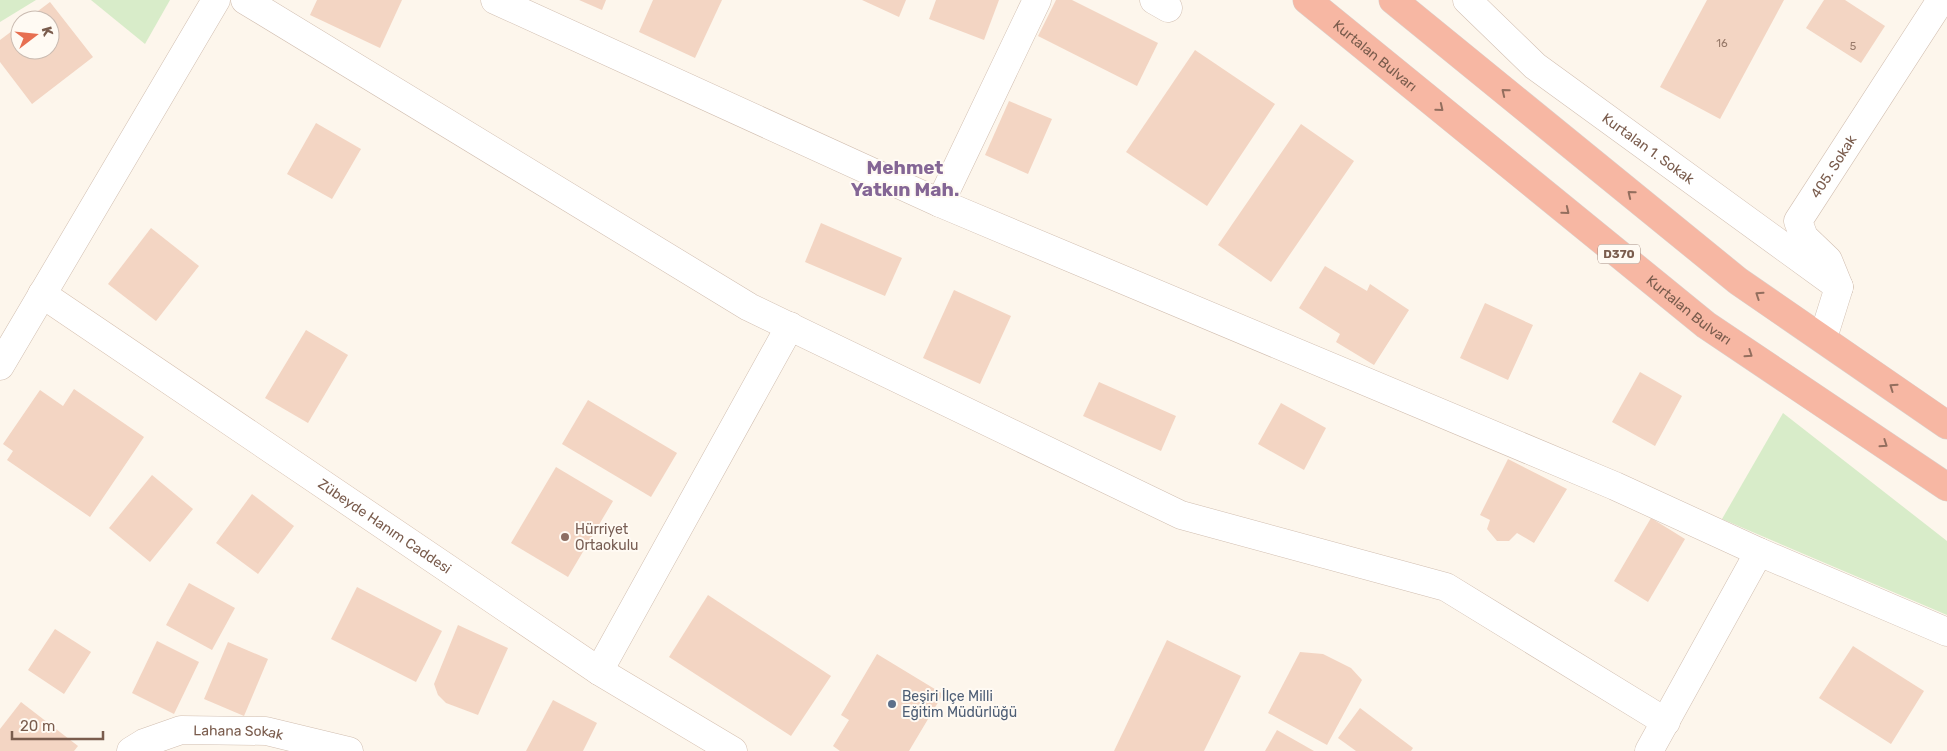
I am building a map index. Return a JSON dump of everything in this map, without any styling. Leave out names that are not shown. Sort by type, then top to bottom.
[{"type":"highway","name":"Kurtalan Bulvarı","points":[[1307,0],[1706,325],[1947,486]]},
{"type":"highway","points":[[1393,0],[1738,281],[1947,425]]},
{"type":"street","points":[[0,366],[216,0]]},
{"type":"street","points":[[245,0],[750,307],[1181,515],[1446,587],[1666,722]]},
{"type":"street","points":[[495,0],[940,203],[1615,486],[1759,552],[1947,632]]},
{"type":"street","points":[[940,203],[1037,0]]},
{"type":"street","name":"Kurtalan 1. Sokak","points":[[1467,0],[1535,66],[1838,286]]},
{"type":"street","name":"405. Sokak","points":[[1838,286],[1828,260],[1804,238],[1798,221],[1941,0]]},
{"type":"street","points":[[1823,338],[1838,286]]},
{"type":"street","name":"Zübeyde Hanım Caddesi","points":[[42,294],[599,671],[733,751]]},
{"type":"street","points":[[599,671],[790,326]]},
{"type":"street","points":[[1649,751],[1759,552]]},
{"type":"street","name":"Lahana Sokak","points":[[131,751],[144,743],[181,730],[266,731],[348,751]]},
{"type":"green space","points":[[0,0],[36,0],[20,10],[10,10],[10,16],[0,22]]},
{"type":"green space","points":[[91,0],[170,0],[145,44]]},
{"type":"green space","points":[[1783,413],[1947,541],[1947,615],[1722,519]]},
{"type":"building","points":[[317,0],[402,0],[380,48],[310,15]]},
{"type":"building","points":[[579,0],[606,0],[602,10]]},
{"type":"building","points":[[653,0],[722,0],[695,58],[639,32]]},
{"type":"building","points":[[862,0],[906,0],[899,17]]},
{"type":"building","points":[[936,0],[999,0],[984,40],[929,19]]},
{"type":"building","points":[[1056,0],[1072,0],[1158,43],[1137,86],[1038,36]]},
{"type":"building","points":[[1707,0],[1784,0],[1720,119],[1660,87]]},
{"type":"building","points":[[1824,0],[1845,0],[1885,26],[1861,63],[1806,28]]},
{"type":"building","points":[[50,2],[56,10],[39,10]]},
{"type":"building","points":[[60,15],[93,57],[32,104],[0,62],[0,40],[10,32],[10,60],[60,60]]},
{"type":"building","points":[[1195,50],[1275,104],[1207,206],[1126,152]]},
{"type":"building","points":[[1009,101],[1052,119],[1028,174],[985,155]]},
{"type":"building","points":[[316,123],[361,149],[332,199],[287,174]]},
{"type":"building","points":[[1301,124],[1354,161],[1271,282],[1218,245]]},
{"type":"building","points":[[821,223],[902,258],[885,296],[805,262]]},
{"type":"building","points":[[151,228],[199,266],[156,321],[108,284]]},
{"type":"building","points":[[1325,266],[1367,291],[1370,284],[1409,310],[1374,365],[1336,342],[1340,334],[1299,308]]},
{"type":"building","points":[[954,290],[1011,316],[980,384],[923,358]]},
{"type":"building","points":[[1485,303],[1533,325],[1508,380],[1460,358]]},
{"type":"building","points":[[306,330],[348,355],[308,423],[265,398]]},
{"type":"building","points":[[1640,372],[1682,396],[1655,446],[1612,422]]},
{"type":"building","points":[[1099,382],[1176,416],[1161,451],[1083,416]]},
{"type":"building","points":[[74,389],[144,437],[90,517],[7,460],[13,451],[3,444],[40,390],[63,406]]},
{"type":"building","points":[[588,400],[677,453],[651,497],[562,444]]},
{"type":"building","points":[[1281,403],[1326,428],[1304,470],[1258,444]]},
{"type":"building","points":[[1508,459],[1567,489],[1534,543],[1517,533],[1509,541],[1497,541],[1487,529],[1490,520],[1480,515]]},
{"type":"building","points":[[556,467],[613,501],[568,577],[511,543]]},
{"type":"building","points":[[152,475],[193,509],[150,562],[109,528]]},
{"type":"building","points":[[252,494],[294,526],[258,574],[216,543]]},
{"type":"building","points":[[1651,518],[1685,539],[1648,602],[1614,581]]},
{"type":"building","points":[[189,583],[235,608],[212,650],[166,625]]},
{"type":"building","points":[[357,587],[442,631],[416,682],[331,639]]},
{"type":"building","points":[[708,595],[831,676],[791,736],[669,657]]},
{"type":"building","points":[[458,625],[508,648],[478,715],[446,703],[438,695],[434,684]]},
{"type":"building","points":[[55,629],[91,652],[64,694],[28,670]]},
{"type":"building","points":[[1167,640],[1241,676],[1204,751],[1114,751]]},
{"type":"building","points":[[157,641],[199,662],[174,714],[132,693]]},
{"type":"building","points":[[228,642],[268,659],[244,716],[204,699]]},
{"type":"building","points":[[1853,646],[1924,691],[1891,744],[1819,698]]},
{"type":"building","points":[[1300,652],[1323,654],[1351,668],[1362,680],[1327,745],[1268,713]]},
{"type":"building","name":"Beşiri İlçe Milli Eğitim Müdürlüğü","points":[[877,654],[943,694],[909,751],[840,751],[833,746],[849,720],[841,715]]},
{"type":"building","points":[[553,700],[597,723],[583,751],[526,751]]},
{"type":"building","points":[[21,702],[78,746],[74,751],[0,751],[0,729]]},
{"type":"building","points":[[1360,708],[1413,748],[1411,751],[1356,751],[1338,738]]},
{"type":"building","points":[[1277,730],[1314,751],[1265,751]]},
{"type":"place","name":"Hürriyet Ortaokulu","points":[[565,537]]},
{"type":"place","name":"Beşiri İlçe Milli Eğitim Müdürlüğü","points":[[892,704]]},
{"type":"district","name":"Mehmet Yatkın Mah.","points":[[905,178]]}]
